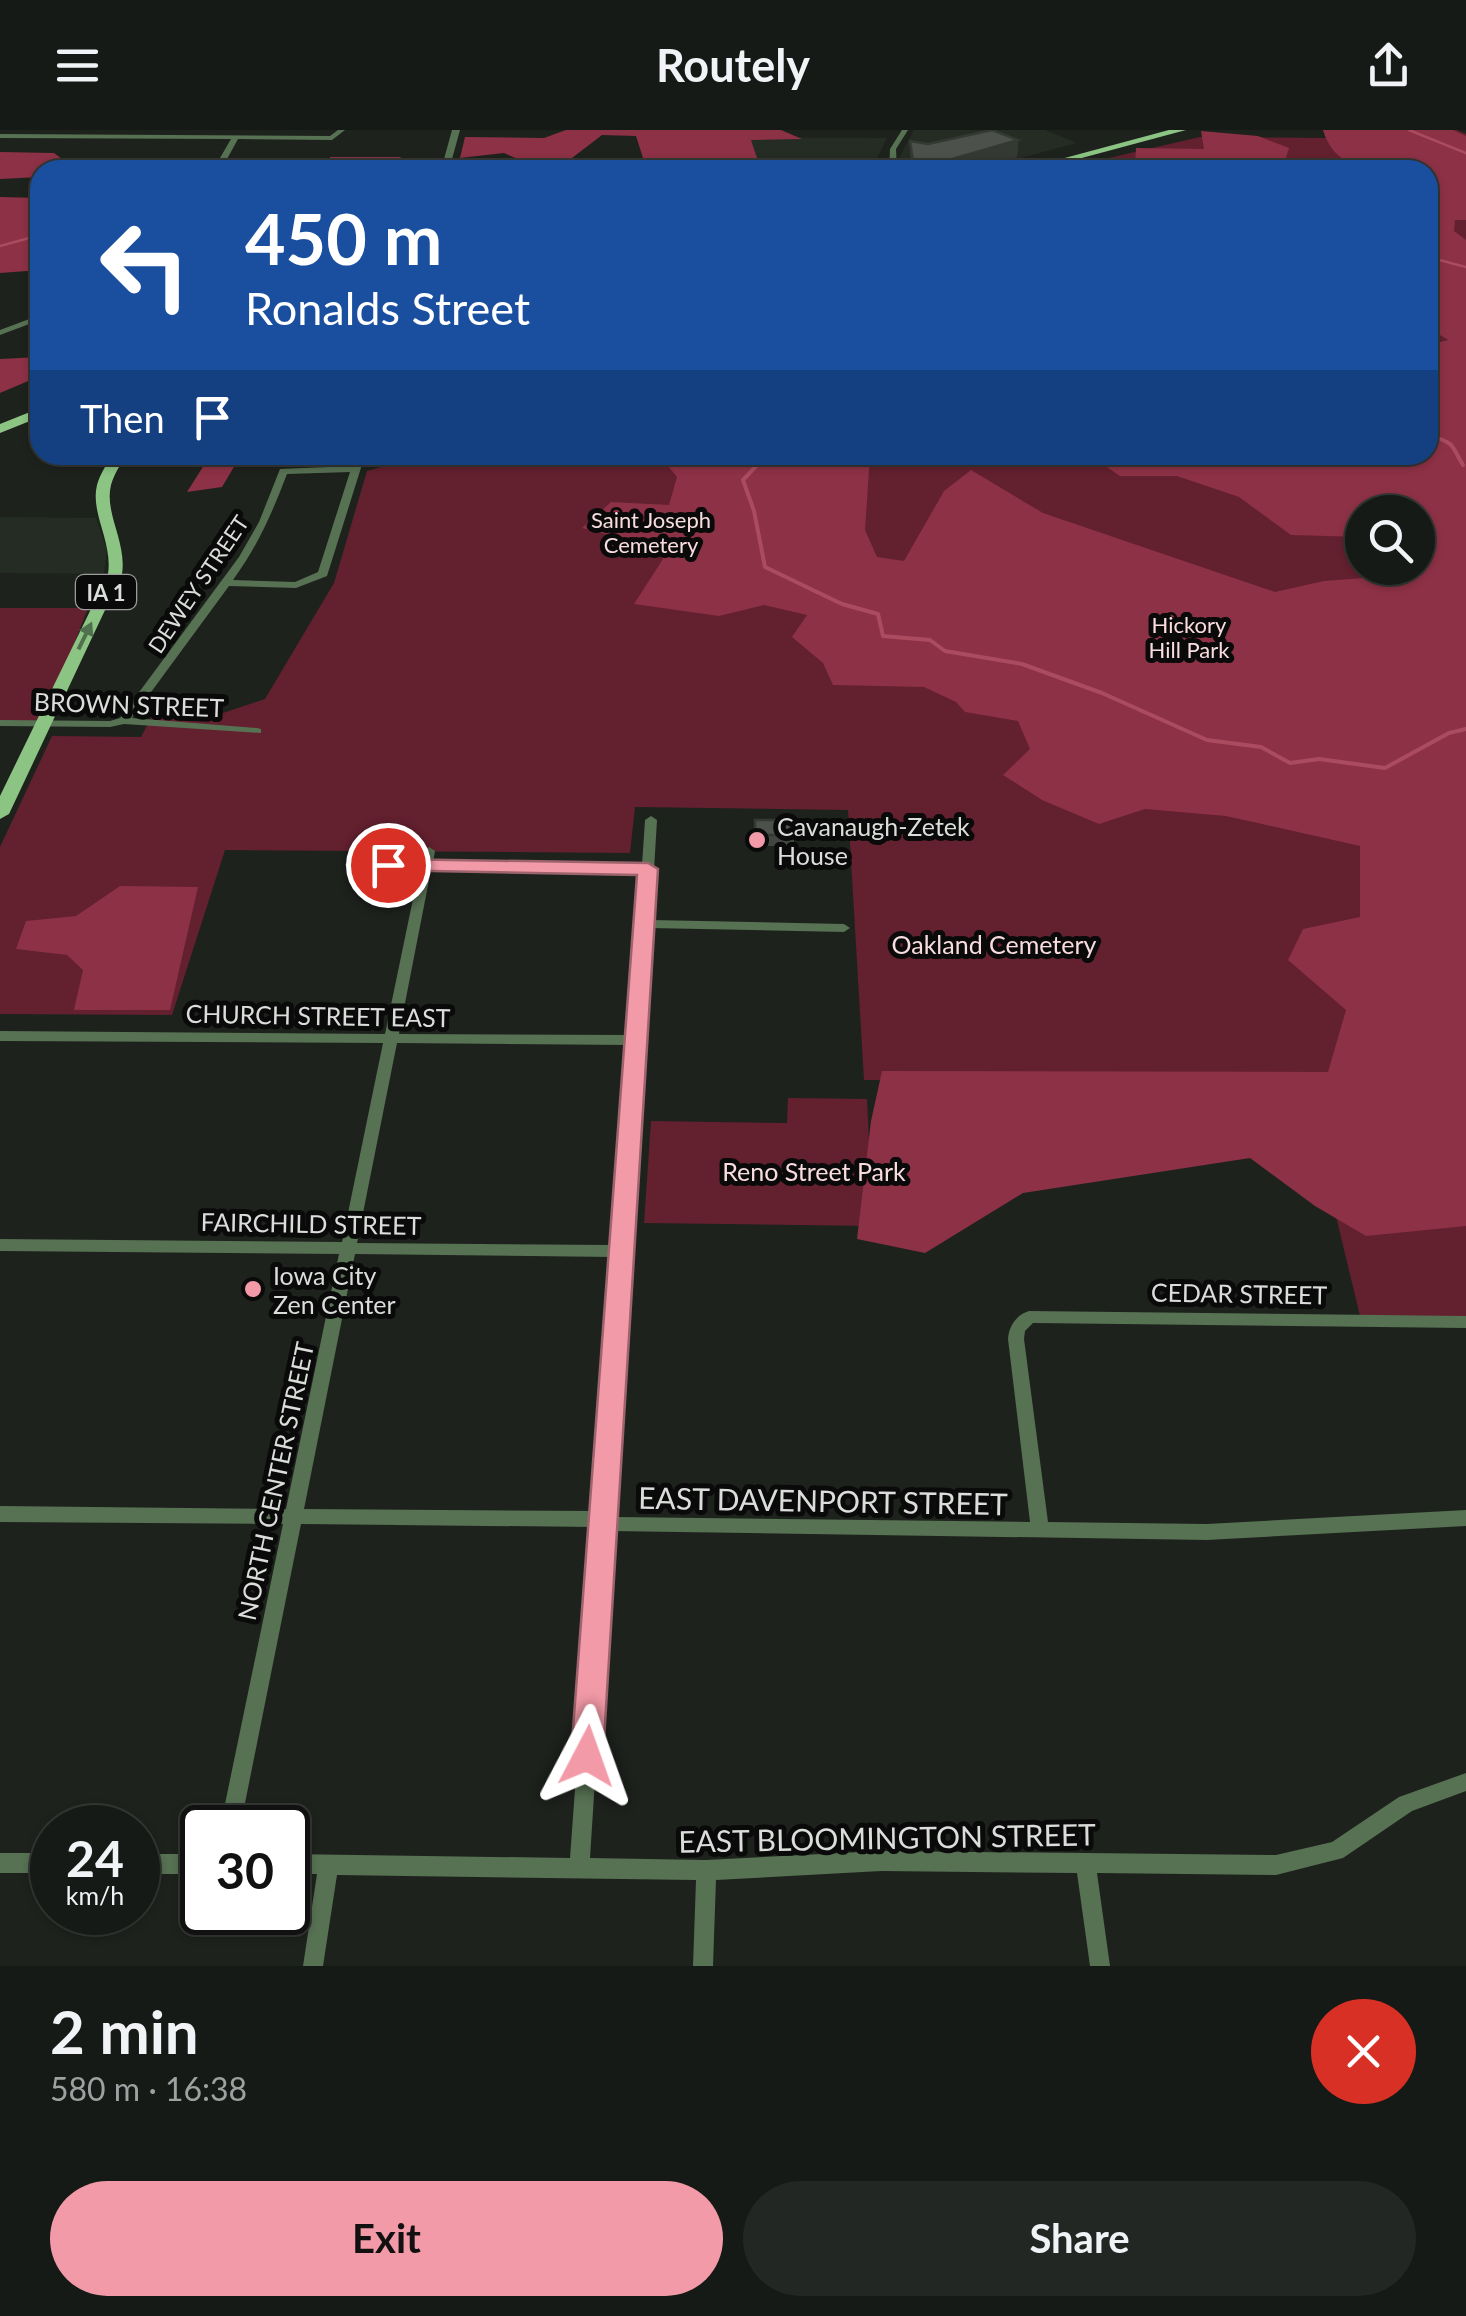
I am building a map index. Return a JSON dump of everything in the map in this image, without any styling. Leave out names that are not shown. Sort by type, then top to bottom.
[{"type":"main road","points":[[1065,160],[1181,130]]},
{"type":"main road","points":[[0,429],[30,416]]},
{"type":"main road","name":"IA 1","points":[[0,814],[115,574],[118,544],[103,490],[114,465]]},
{"type":"street","points":[[448,160],[456,130]]},
{"type":"street","points":[[893,160],[893,149],[905,130]]},
{"type":"street","points":[[0,136],[17,133],[235,138],[339,134]]},
{"type":"street","points":[[222,160],[235,138]]},
{"type":"street","points":[[0,334],[30,321]]},
{"type":"street","points":[[226,583],[296,585],[323,574],[356,465]]},
{"type":"street","name":"DEWEY STREET","points":[[124,721],[260,531],[282,471],[355,469]]},
{"type":"street","name":"BROWN STREET","points":[[0,724],[124,721],[258,731]]},
{"type":"street","points":[[580,1868],[651,820]]},
{"type":"street","points":[[351,865],[428,858],[648,869]]},
{"type":"street","name":"NORTH CENTER STREET","points":[[235,1805],[428,858]]},
{"type":"street","points":[[643,924],[844,928]]},
{"type":"street","name":"CHURCH STREET EAST","points":[[0,1036],[635,1040]]},
{"type":"street","name":"FAIRCHILD STREET","points":[[0,1245],[620,1251]]},
{"type":"street","name":"CEDAR STREET","points":[[1040,1530],[1017,1329],[1030,1317],[1466,1322]]},
{"type":"street","name":"EAST DAVENPORT STREET","points":[[0,1514],[603,1519],[615,1525],[1206,1532],[1466,1518]]},
{"type":"street","name":"EAST BLOOMINGTON STREET","points":[[310,1865],[706,1870],[881,1861],[1276,1865],[1311,1860],[1360,1838],[1406,1804],[1466,1782]]},
{"type":"street","points":[[1086,1863],[1100,1966]]},
{"type":"street","points":[[0,1864],[30,1864]]},
{"type":"street","points":[[313,1966],[328,1865]]},
{"type":"street","points":[[703,1966],[706,1870]]},
{"type":"shaded area","points":[[914,130],[1045,130],[1077,143],[1013,160],[900,160]]},
{"type":"shaded area","points":[[692,137],[887,138],[878,160],[691,160]]},
{"type":"shaded area","points":[[0,517],[96,518],[107,550],[104,574],[0,573]]},
{"type":"green space","points":[[566,130],[781,130],[802,139],[751,140],[758,160],[642,160],[636,136],[602,135],[566,160],[520,160],[504,153],[460,158],[465,137],[544,138]]},
{"type":"green space","points":[[1323,130],[1457,130],[1466,134],[1466,332],[1438,330],[1438,160],[1100,160],[1200,137],[1327,138]]},
{"type":"green space","name":"Hickory Hill Park","points":[[1323,130],[1453,130],[1466,136],[1466,220],[1455,220],[1454,231],[1466,240],[1466,1226],[1366,1236],[1315,1206],[1250,1158],[1023,1193],[925,1253],[857,1239],[871,1121],[882,1071],[1328,1072],[1346,1010],[1288,960],[1303,929],[1360,917],[1360,846],[1226,816],[1145,809],[1099,824],[1042,800],[1003,775],[1030,749],[1018,721],[965,712],[956,702],[924,687],[833,685],[823,663],[792,637],[807,615],[764,605],[719,616],[634,604],[663,559],[642,543],[582,528],[611,502],[669,505],[677,477],[667,465],[869,465],[865,530],[877,557],[904,561],[944,491],[971,470],[1043,513],[1275,592],[1345,579],[1345,585],[1435,585],[1435,495],[1345,495],[1345,537],[1291,535],[1239,497],[1177,476],[1120,476],[1104,465],[1438,465],[1438,342],[1448,340],[1438,334],[1438,160],[1346,160]]},
{"type":"green space","points":[[1201,131],[1258,136],[1289,148],[1285,160],[1135,160],[1136,148],[1204,149]]},
{"type":"green space","points":[[0,152],[54,153],[63,160],[30,160],[30,178],[0,179]]},
{"type":"green space","points":[[399,157],[408,160],[330,160]]},
{"type":"green space","points":[[0,197],[30,198],[30,271],[0,273]]},
{"type":"green space","points":[[30,358],[30,380],[0,393],[0,359]]},
{"type":"green space","points":[[1466,423],[1466,1322],[1361,1320],[1303,1079],[864,1080],[848,810],[635,807],[630,853],[225,850],[172,1015],[0,1014],[0,847],[52,736],[141,737],[151,718],[205,719],[265,699],[334,583],[367,471],[388,465],[1438,465],[1438,447]]},
{"type":"green space","points":[[204,465],[235,465],[222,487],[187,492]]},
{"type":"green space","points":[[0,608],[88,608],[43,724],[0,722]]},
{"type":"green space","points":[[120,886],[198,887],[170,1010],[74,1010],[83,970],[67,955],[16,949],[26,921],[76,916]]},
{"type":"green space","name":"Reno Street Park","points":[[788,1098],[867,1099],[873,1226],[644,1223],[651,1121],[787,1123]]},
{"type":"building","points":[[992,130],[1018,140],[949,160],[913,160],[910,141],[928,144]]},
{"type":"building","points":[[755,820],[794,820],[794,835],[755,835]]},
{"type":"waterway","points":[[1409,130],[1466,153]]},
{"type":"waterway","points":[[0,246],[30,238]]},
{"type":"waterway","points":[[1438,260],[1466,267]]},
{"type":"waterway","points":[[1438,438],[1452,446],[1463,465]]},
{"type":"waterway","points":[[757,465],[743,480],[754,511],[765,567],[842,604],[878,614],[883,636],[930,640],[945,651],[1022,664],[1102,693],[1207,740],[1261,747],[1290,763],[1319,759],[1385,768],[1449,733],[1466,729]]},
{"type":"place","name":"Cavanaugh-Zetek House","points":[[757,840]]},
{"type":"place","name":"Iowa City Zen Center","points":[[253,1289]]},
{"type":"route","points":[[388,865],[648,869],[587,1756]]},
{"type":"park label","name":"Saint Joseph Cemetery","points":[[651,532]]},
{"type":"park label","name":"Oakland Cemetery","points":[[994,944]]}]
